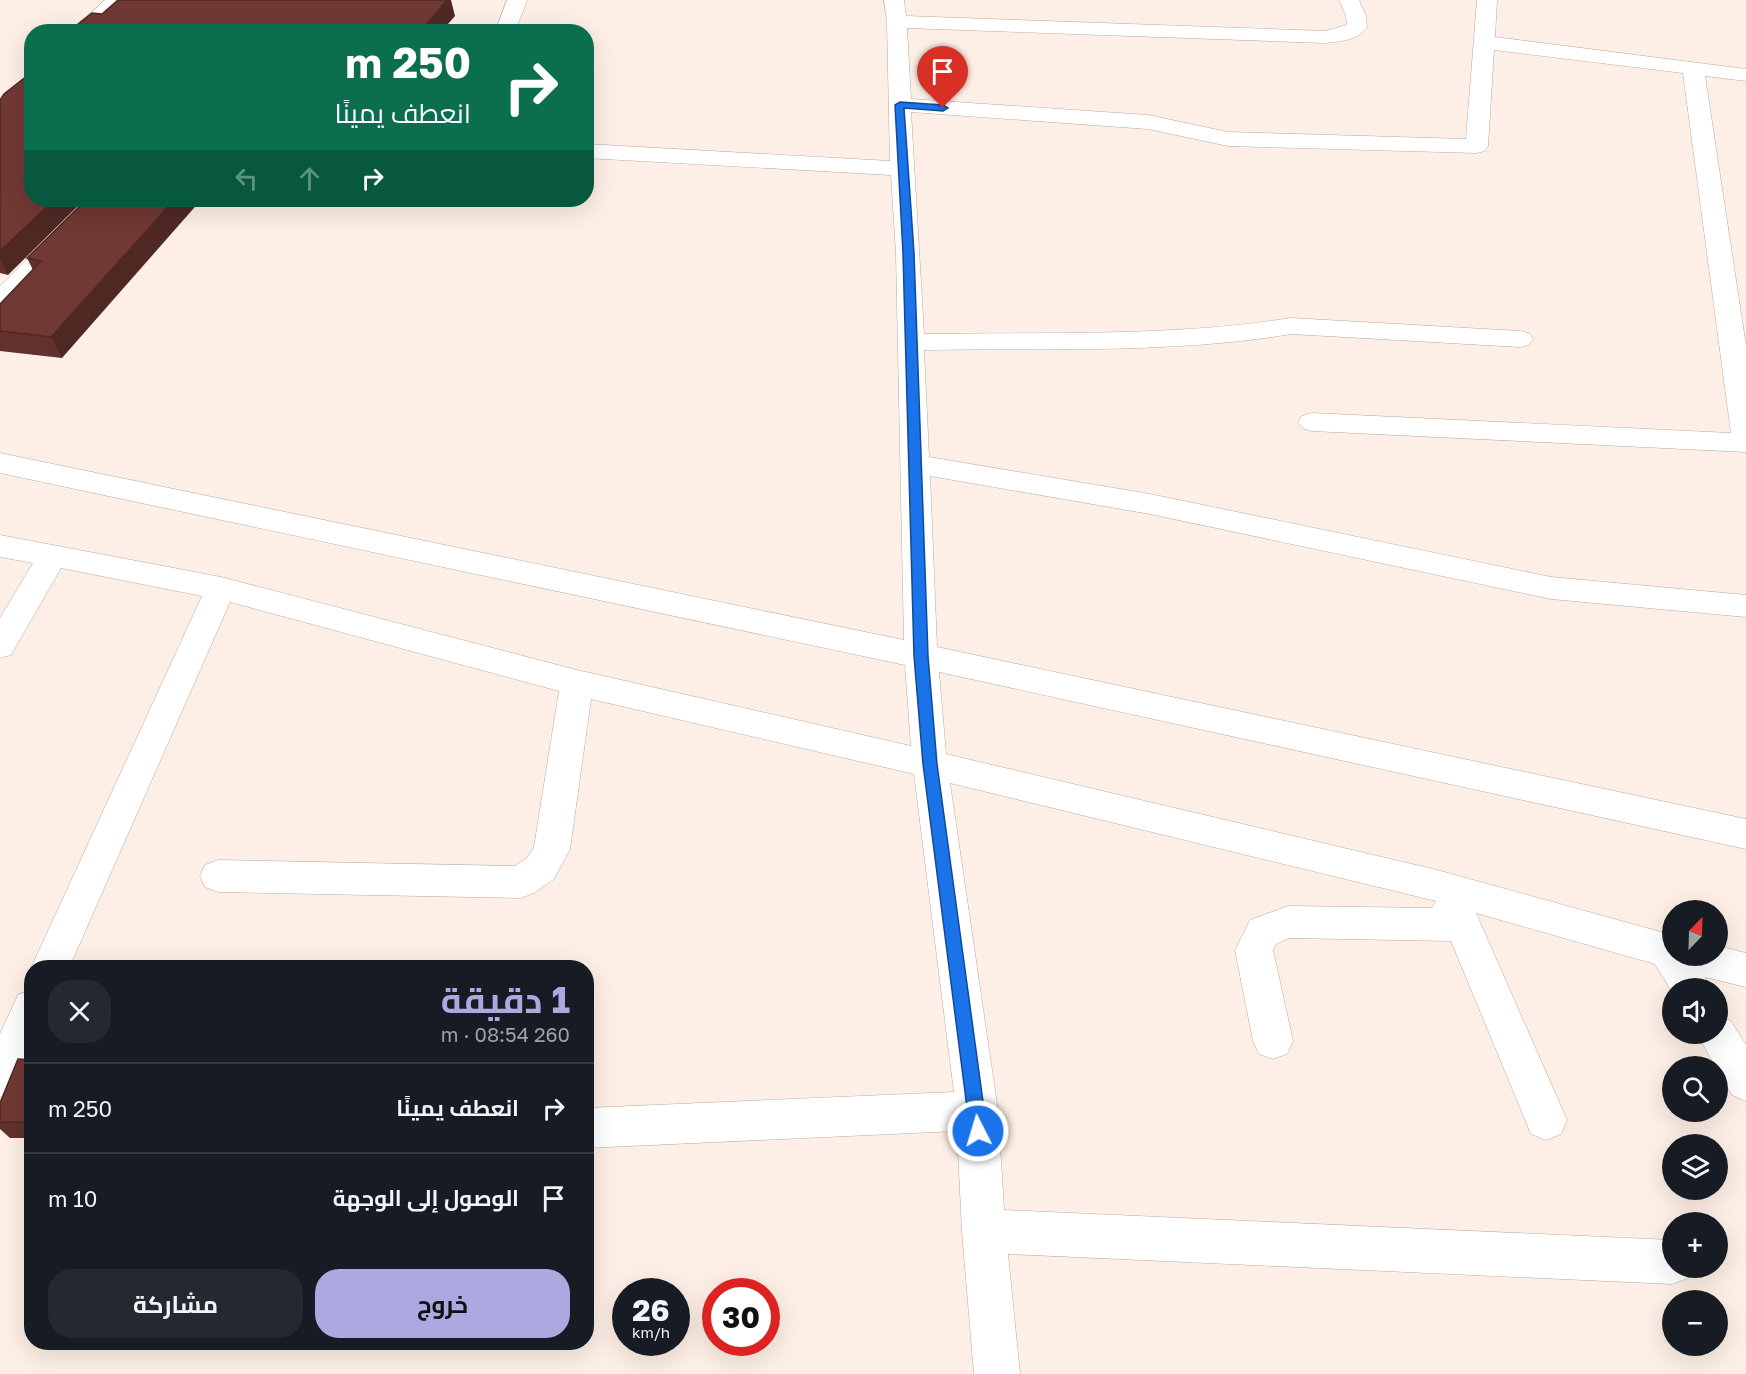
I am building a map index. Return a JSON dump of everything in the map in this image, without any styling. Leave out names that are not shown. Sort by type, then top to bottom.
[{"type":"street","points":[[89,24],[117,0]]},
{"type":"street","points":[[508,24],[517,0]]},
{"type":"street","points":[[997,1374],[984,1231],[977,1111],[930,764],[921,656],[911,342],[896,11],[1325,37],[1348,33],[1356,27],[1356,16],[1349,0]]},
{"type":"street","points":[[900,105],[1148,122],[1228,139],[1477,146],[1487,0]]},
{"type":"street","points":[[1484,42],[1746,75]]},
{"type":"street","points":[[1312,422],[1746,441],[1693,68]]},
{"type":"street","points":[[594,150],[902,169]]},
{"type":"street","points":[[0,300],[81,219]]},
{"type":"street","points":[[911,342],[1154,338],[1261,331],[1291,326],[1520,339]]},
{"type":"street","points":[[0,463],[921,656],[1746,834]]},
{"type":"street","points":[[915,464],[1150,504],[1551,588],[1746,606]]},
{"type":"street","points":[[0,546],[221,588],[577,682],[1437,886],[1662,949]]},
{"type":"street","points":[[0,646],[53,555]]},
{"type":"street","points":[[54,960],[221,588]]},
{"type":"street","points":[[218,876],[521,882],[541,868],[552,849],[577,682]]},
{"type":"street","points":[[1437,886],[1462,925],[1546,1120]]},
{"type":"street","points":[[1273,1041],[1254,951],[1263,932],[1288,922],[1462,925]]},
{"type":"street","points":[[1728,966],[1746,970]]},
{"type":"street","points":[[0,1078],[24,1026]]},
{"type":"street","points":[[1724,1044],[1746,1082]]},
{"type":"street","points":[[594,1128],[977,1111]]},
{"type":"street","points":[[984,1231],[1662,1262]]},
{"type":"building","points":[[118,0],[447,0],[427,24],[78,24],[92,13],[102,14]]},
{"type":"building","points":[[24,78],[24,207],[47,207],[0,251],[0,100]]},
{"type":"building","points":[[79,207],[168,207],[51,337],[0,331],[0,304],[41,261],[27,258]]},
{"type":"building","points":[[18,1059],[24,1059],[24,1122],[0,1122],[0,1103]]},
{"type":"route","points":[[943,108],[900,105],[908,253],[921,656],[930,764],[978,1131]]}]
